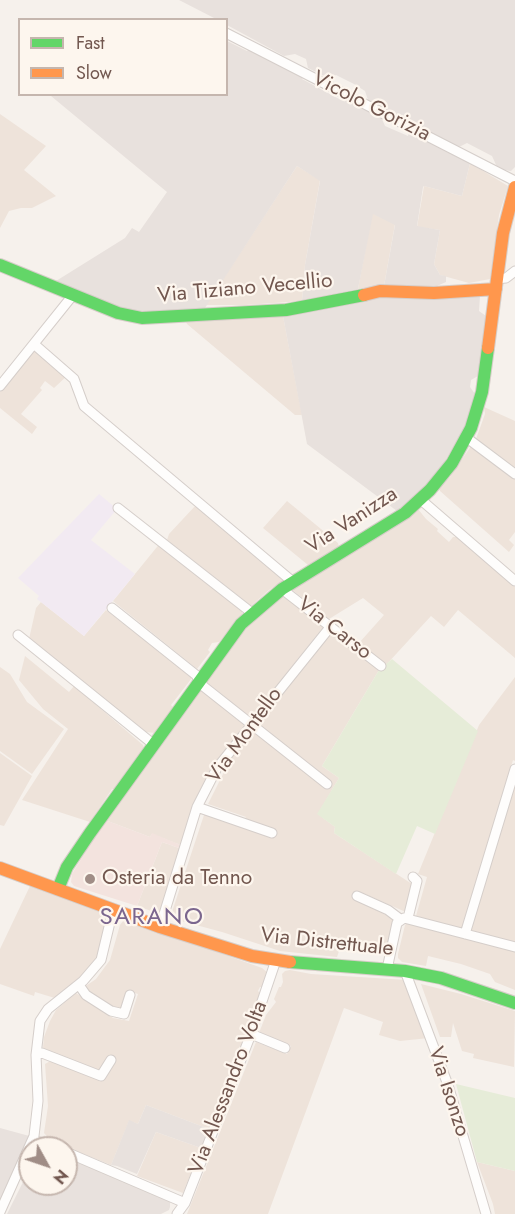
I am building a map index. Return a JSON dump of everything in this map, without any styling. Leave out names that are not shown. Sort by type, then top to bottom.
[{"type":"street","name":"Vicolo Gorizia","points":[[228,34],[515,182]]},
{"type":"street","name":"Via Vanizza","points":[[58,889],[67,867],[90,833],[231,635],[252,613],[392,523],[420,500],[445,473],[466,438],[482,392],[503,233],[515,187]]},
{"type":"street","name":"Via Tiziano Vecellio","points":[[0,265],[118,313],[142,318],[286,310],[380,291],[434,294],[496,284],[515,271]]},
{"type":"street","points":[[0,386],[73,295]]},
{"type":"street","name":"Via Vanizza","points":[[35,345],[74,379],[84,406],[290,587]]},
{"type":"street","points":[[466,438],[515,474]]},
{"type":"street","points":[[420,500],[515,581]]},
{"type":"street","points":[[118,508],[252,613]]},
{"type":"street","name":"Via Carso","points":[[290,587],[331,626],[381,666]]},
{"type":"street","points":[[112,608],[188,669],[202,686],[327,784]]},
{"type":"street","name":"Via Montello","points":[[160,927],[197,807],[218,768],[331,626]]},
{"type":"street","points":[[18,635],[153,744]]},
{"type":"street","points":[[465,934],[515,769]]},
{"type":"street","points":[[197,807],[272,833]]},
{"type":"street","name":"Via Distrettuale","points":[[0,868],[160,927],[229,949],[276,960],[405,971],[452,981],[515,1003]]},
{"type":"street","points":[[387,969],[397,923],[404,919],[417,881],[413,877]]},
{"type":"street","points":[[357,896],[404,919],[515,947]]},
{"type":"street","points":[[34,1136],[38,1101],[36,1055],[38,1029],[44,1014],[79,985],[97,966],[104,954],[113,910]]},
{"type":"street","name":"Via Alessandro Volta","points":[[177,1214],[185,1203],[251,1034],[276,960]]},
{"type":"street","name":"Via Isonzo","points":[[405,971],[448,1085],[486,1214]]},
{"type":"street","points":[[79,985],[86,995],[111,1011],[124,1014],[130,995]]},
{"type":"street","points":[[251,1034],[285,1048]]},
{"type":"street","points":[[36,1055],[42,1053],[101,1076],[111,1060]]},
{"type":"street","points":[[78,1157],[185,1203]]},
{"type":"street","points":[[0,1212],[18,1173]]},
{"type":"shaded area","points":[[179,0],[515,0],[515,167],[511,171],[497,167],[492,156],[467,143],[459,147],[368,100],[365,91],[354,84],[336,75],[328,78],[308,68],[306,59],[295,54],[284,56],[228,26],[228,18],[214,18]]},
{"type":"shaded area","points":[[228,42],[247,51],[250,48],[304,76],[302,79],[341,100],[343,98],[381,117],[385,126],[408,136],[409,132],[470,163],[462,196],[423,187],[417,226],[440,230],[434,264],[440,275],[446,276],[446,282],[430,289],[384,286],[395,225],[373,214],[358,289],[302,301],[305,265],[320,181],[297,166],[205,308],[154,314],[122,309],[56,281],[125,238],[132,228],[139,232],[167,192],[51,96],[228,96]]},
{"type":"shaded area","points":[[0,114],[46,146],[24,170],[56,196],[32,208],[9,211],[0,228]]},
{"type":"shaded area","points":[[470,163],[508,186],[499,215],[490,279],[469,283],[440,275],[434,264],[440,230],[417,227],[424,186],[462,196]]},
{"type":"shaded area","points":[[297,166],[320,180],[305,265],[302,301],[206,305]]},
{"type":"shaded area","points":[[372,213],[395,224],[384,286],[358,289]]},
{"type":"shaded area","points":[[480,296],[479,311],[486,316],[478,376],[471,380],[470,387],[475,394],[464,428],[445,461],[422,489],[397,511],[307,444],[283,316],[372,297],[428,299]]},
{"type":"shaded area","points":[[283,316],[302,415],[295,415],[187,324],[184,317]]},
{"type":"shaded area","points":[[34,349],[68,375],[54,388],[45,381],[40,388],[42,390],[21,414],[37,427],[32,434],[0,408],[0,392]]},
{"type":"shaded area","points":[[484,407],[515,421],[515,468],[476,439],[485,414]]},
{"type":"shaded area","points":[[471,446],[515,476],[515,532],[509,540],[514,545],[509,552],[440,491],[439,488],[450,477]]},
{"type":"shaded area","points":[[99,494],[117,509],[91,540],[135,574],[84,636],[37,599],[39,596],[18,578]]},
{"type":"shaded area","points":[[287,501],[338,543],[339,547],[308,565],[263,528]]},
{"type":"shaded area","points":[[196,505],[286,579],[251,606],[167,540],[169,534]]},
{"type":"shaded area","points":[[418,509],[449,542],[453,537],[457,537],[515,587],[515,658],[458,610],[444,627],[431,616],[386,665],[359,643],[384,615],[363,598],[329,619],[291,589],[401,523]]},
{"type":"shaded area","points":[[161,542],[242,607],[242,614],[219,642],[212,643],[208,650],[210,652],[197,669],[113,601]]},
{"type":"shaded area","points":[[284,594],[324,626],[251,718],[204,680],[251,621]]},
{"type":"shaded area","points":[[41,602],[84,636],[106,610],[192,678],[171,705],[173,707],[155,733],[146,732],[29,639],[36,608]]},
{"type":"shaded area","points":[[330,633],[335,634],[379,670],[322,766],[339,778],[318,814],[335,827],[334,833],[415,886],[408,913],[358,891],[356,898],[393,919],[395,924],[388,954],[341,945],[337,957],[280,951],[170,918],[205,812],[241,824],[246,817],[208,804],[230,760],[252,730],[319,772],[257,724]]},
{"type":"shaded area","points":[[25,656],[69,692],[74,686],[143,745],[144,748],[90,822],[22,800],[68,729],[43,709],[19,680]]},
{"type":"shaded area","points":[[0,667],[10,674],[27,702],[64,729],[32,774],[0,751]]},
{"type":"shaded area","points":[[515,677],[515,761],[513,760],[462,929],[416,916],[427,877],[418,874],[479,725]]},
{"type":"shaded area","points":[[199,688],[245,724],[230,746],[183,846],[152,834],[150,837],[105,820],[142,772],[156,748]]},
{"type":"shaded area","points":[[0,753],[32,776],[4,826],[0,825]]},
{"type":"shaded area","points":[[515,781],[515,944],[470,932]]},
{"type":"shaded area","points":[[105,820],[150,837],[152,833],[183,846],[182,849],[162,842],[137,906],[74,886],[71,882],[72,874]]},
{"type":"shaded area","points":[[162,842],[182,849],[160,914],[137,906]]},
{"type":"shaded area","points":[[30,886],[112,916],[104,956],[58,999],[35,992],[34,996],[0,984],[0,949]]},
{"type":"shaded area","points":[[123,921],[141,925],[262,968],[268,973],[264,987],[260,987],[258,991],[262,996],[243,1045],[239,1047],[239,1054],[209,1129],[146,1105],[138,1124],[129,1121],[111,1165],[78,1152],[78,1136],[47,1136],[44,1133],[48,1106],[45,1064],[52,1060],[105,1079],[114,1058],[101,1072],[43,1048],[44,1037],[56,1010],[76,993],[113,1018],[129,1021],[138,994],[129,991],[122,1010],[112,1007],[83,988],[96,979],[110,960]]},
{"type":"shaded area","points":[[408,922],[515,952],[515,990],[495,982],[490,974],[461,964],[428,956],[426,966],[402,962],[398,954],[405,925]]},
{"type":"shaded area","points":[[290,970],[311,974],[407,980],[429,1038],[400,1041],[379,1035],[383,1022],[344,1008],[268,1214],[187,1214],[256,1042],[287,1054],[291,1046],[259,1033],[266,1015],[276,1002],[274,999],[283,982],[282,974]]},
{"type":"shaded area","points":[[421,984],[515,1011],[514,1067],[473,1058],[474,1054],[462,1051],[453,1023],[451,1037],[440,1037]]},
{"type":"shaded area","points":[[146,1105],[209,1129],[201,1148],[156,1132],[137,1174],[111,1165],[129,1120],[138,1124]]},
{"type":"shaded area","points":[[0,1128],[29,1136],[18,1136],[18,1169],[0,1207]]},
{"type":"shaded area","points":[[156,1132],[201,1148],[183,1193],[137,1176]]},
{"type":"shaded area","points":[[78,1162],[170,1201],[169,1210],[161,1214],[7,1214],[18,1192],[18,1196],[78,1196]]},
{"type":"shaded area","points":[[477,1162],[515,1171],[515,1214],[495,1214]]},
{"type":"green space","points":[[392,659],[478,731],[435,834],[417,826],[396,874],[334,833],[335,827],[317,814],[339,778],[322,766],[379,670]]},
{"type":"green space","points":[[456,1084],[515,1098],[515,1171],[477,1162]]},
{"type":"traffic: fast","points":[[0,265],[118,313],[142,318],[286,310],[364,295]]},
{"type":"traffic: fast","points":[[58,889],[67,867],[90,833],[241,624],[282,589],[405,513],[430,490],[452,463],[471,428],[482,392],[488,348]]},
{"type":"traffic: fast","points":[[290,962],[405,971],[441,978],[515,1003]]},
{"type":"traffic: slow","points":[[488,348],[503,233],[515,187]]},
{"type":"traffic: slow","points":[[364,295],[380,291],[434,293],[496,289]]},
{"type":"traffic: slow","points":[[0,868],[160,927],[252,956],[290,962]]},
{"type":"place","name":"Osteria da Tenno","points":[[90,879]]},
{"type":"district","name":"SARANO","points":[[152,918]]}]
